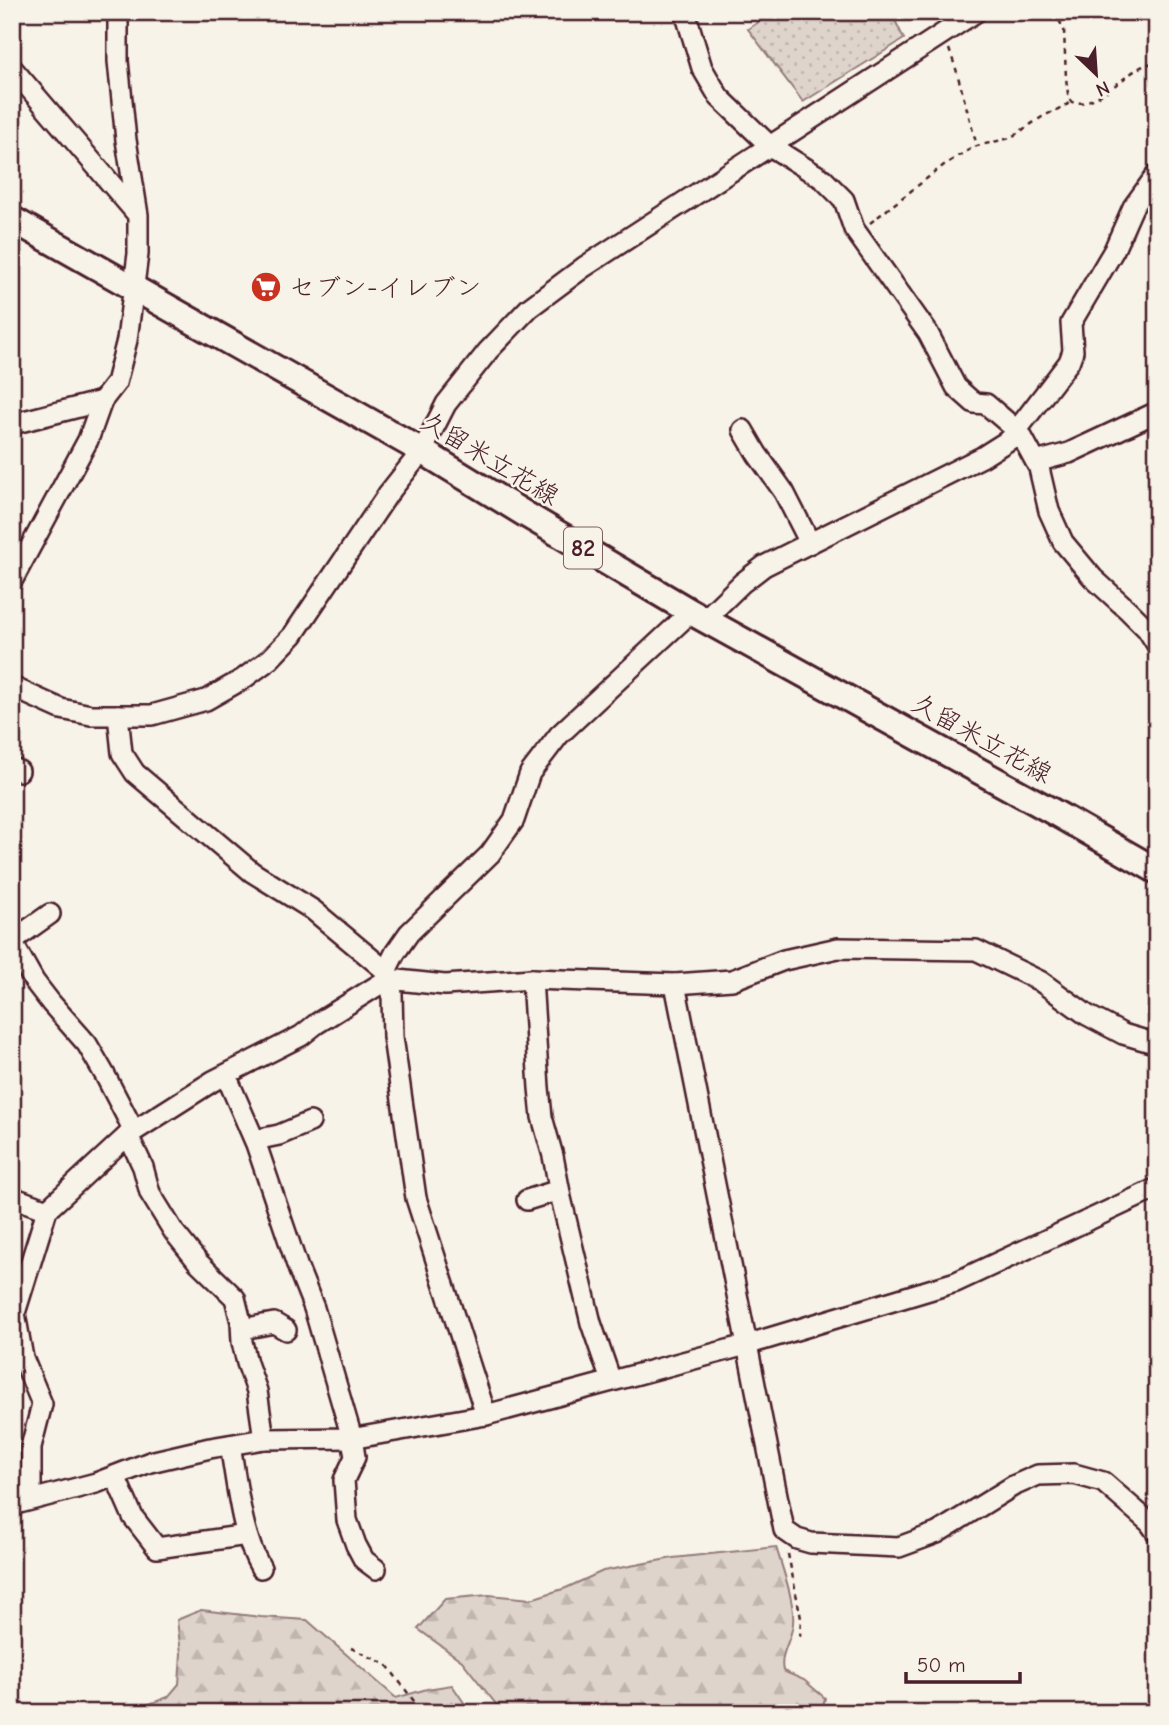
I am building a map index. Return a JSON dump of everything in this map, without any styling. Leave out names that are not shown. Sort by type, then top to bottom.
[{"type":"main road","name":"久留米立花線","points":[[12,219],[422,451],[698,616],[1157,871]]},
{"type":"street","points":[[12,581],[88,440],[102,401],[116,383],[127,340],[138,254],[138,215],[120,74],[118,12]]},
{"type":"street","points":[[685,12],[702,68],[719,97],[770,146],[823,179],[844,200],[856,232],[928,333],[956,387],[974,403],[986,404],[1018,431],[1039,468],[1049,511],[1063,542],[1093,578],[1147,629],[1157,645]]},
{"type":"street","points":[[12,687],[61,709],[91,715],[152,716],[206,700],[243,679],[270,659],[293,635],[388,495],[422,451],[446,404],[488,351],[529,308],[584,267],[976,12]]},
{"type":"street","points":[[12,68],[138,215]]},
{"type":"street","points":[[486,1415],[416,1198],[393,1037],[392,994],[387,975],[395,953],[409,933],[490,854],[514,820],[530,773],[559,735],[698,616],[764,566],[982,457],[1018,431],[1069,362],[1073,351],[1071,323],[1114,250],[1133,206],[1157,174]]},
{"type":"street","points":[[12,424],[102,401]]},
{"type":"street","points":[[1036,462],[1069,453],[1157,412]]},
{"type":"street","points":[[743,430],[785,492],[810,543]]},
{"type":"street","points":[[118,715],[122,753],[135,773],[252,872],[313,910],[387,975],[445,985],[532,979],[675,984],[732,980],[784,960],[838,948],[976,950],[1040,981],[1087,1015],[1123,1034],[1157,1044]]},
{"type":"street","points":[[50,914],[12,942],[34,981],[87,1044],[105,1075],[131,1133],[150,1193],[174,1232],[198,1262],[235,1298],[242,1342],[257,1391],[264,1439]]},
{"type":"street","points":[[387,975],[301,1036],[226,1074],[131,1133],[47,1210],[15,1313],[23,1358],[42,1404],[21,1502],[96,1483],[150,1462],[209,1448],[264,1439],[352,1438],[486,1415],[746,1345],[956,1282],[1157,1188]]},
{"type":"street","points":[[532,979],[541,1108],[591,1323],[611,1381]]},
{"type":"street","points":[[675,984],[783,1530],[797,1539],[811,1542],[899,1547],[937,1533],[1013,1486],[1038,1475],[1074,1474],[1103,1482],[1150,1523],[1157,1533]]},
{"type":"street","points":[[226,1074],[255,1140],[314,1308],[352,1438],[355,1457],[344,1480],[347,1520],[364,1560],[376,1569]]},
{"type":"street","points":[[255,1140],[279,1135],[310,1122]]},
{"type":"street","points":[[527,1200],[559,1190]]},
{"type":"street","points":[[12,1197],[47,1210]]},
{"type":"street","points":[[242,1329],[274,1324],[286,1331]]},
{"type":"street","points":[[230,1445],[247,1535],[261,1568]]},
{"type":"street","points":[[115,1476],[132,1517],[157,1548],[247,1535]]},
{"type":"path","points":[[1055,12],[1064,30],[1066,78],[1072,102]]},
{"type":"path","points":[[940,36],[950,51],[977,146]]},
{"type":"path","points":[[856,232],[876,220],[944,165],[965,152],[977,146],[1010,138],[1042,117],[1072,102],[1079,104],[1098,96],[1141,67],[1157,61]]},
{"type":"path","points":[[783,1530],[801,1618],[800,1637]]},
{"type":"path","points":[[351,1648],[387,1665],[423,1713]]},
{"type":"green space","points":[[774,12],[891,12],[904,39],[803,102],[748,29]]},
{"type":"green space","points":[[776,1547],[788,1585],[793,1615],[792,1629],[783,1658],[783,1671],[804,1680],[825,1698],[821,1713],[503,1713],[462,1661],[418,1629],[445,1599],[489,1595],[531,1599],[566,1588],[603,1571],[673,1558]]},
{"type":"green space","points":[[201,1610],[307,1620],[396,1698],[452,1685],[471,1713],[126,1713],[168,1697],[179,1684],[181,1653],[177,1620]]},
{"type":"place","name":"セブン-イレブン","points":[[266,287]]}]
